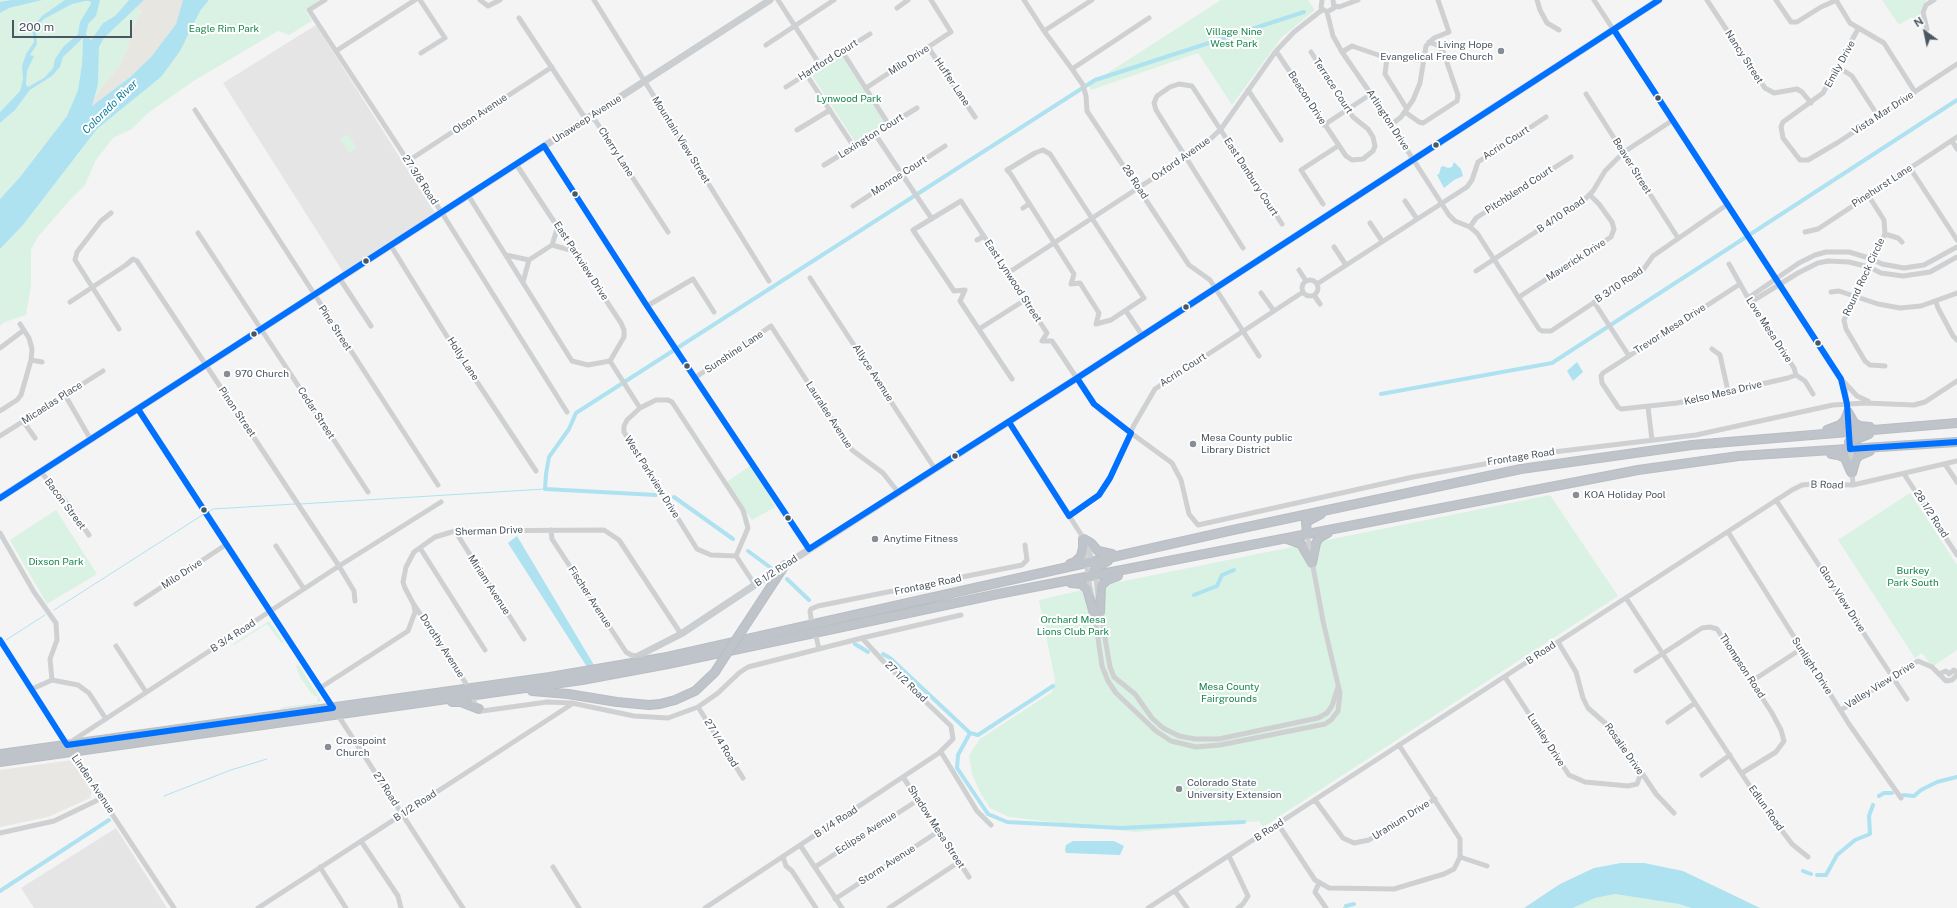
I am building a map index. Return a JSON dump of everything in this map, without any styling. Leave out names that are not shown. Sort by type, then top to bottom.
[{"type":"highway","points":[[1848,408],[1852,420],[1860,426],[1901,427],[1957,423]]},
{"type":"highway","points":[[0,762],[69,749],[335,711],[471,692],[526,688],[582,680],[668,664],[800,636],[811,628],[813,629],[836,620],[1432,486],[1560,462],[1692,445],[1781,438],[1834,429],[1845,420],[1848,408]]},
{"type":"highway","points":[[1810,452],[1849,440],[1901,427]]},
{"type":"highway","points":[[1781,438],[1849,440],[1916,445]]},
{"type":"highway","points":[[1852,473],[1856,459],[1865,452],[1916,445],[1957,442]]},
{"type":"highway","points":[[415,704],[445,699],[500,684],[580,673],[667,657],[1638,470],[1739,456],[1810,452],[1840,455],[1847,460],[1852,473]]},
{"type":"highway","points":[[1307,534],[1305,525],[1308,520],[1341,506]]},
{"type":"highway","points":[[1312,563],[1316,543],[1319,538],[1339,528]]},
{"type":"highway","points":[[1082,537],[1100,552],[1116,556]]},
{"type":"highway","points":[[1006,581],[1024,573],[1075,562],[1083,552],[1082,537]]},
{"type":"highway","points":[[1285,539],[1301,544],[1312,563]]},
{"type":"highway","points":[[1093,575],[1102,563],[1116,556]]},
{"type":"highway","points":[[1097,613],[1101,586],[1107,580],[1179,559]]},
{"type":"highway","points":[[526,688],[528,690],[649,705],[675,700],[695,691],[715,672],[785,565]]},
{"type":"highway","points":[[998,594],[1078,583],[1084,586],[1088,591],[1097,613]]},
{"type":"highway","points":[[580,673],[627,661],[638,656]]},
{"type":"highway","points":[[335,711],[415,704],[461,702],[479,709]]},
{"type":"highway","points":[[0,754],[69,749]]},
{"type":"main road","name":"Unaweep Avenue","points":[[0,498],[392,246],[468,195],[770,0]]},
{"type":"main road","name":"B 1/2 Road","points":[[638,656],[681,634],[809,549],[1009,422],[1614,30],[1656,1]]},
{"type":"street","name":"27 3/8 Road","points":[[325,0],[309,10],[442,213],[567,412]]},
{"type":"street","points":[[336,51],[415,0]]},
{"type":"street","points":[[420,0],[445,38],[421,53]]},
{"type":"street","points":[[480,0],[488,6],[500,0]]},
{"type":"street","name":"Mountain View Street","points":[[594,0],[769,281]]},
{"type":"street","points":[[778,0],[820,65]]},
{"type":"street","points":[[766,45],[834,0]]},
{"type":"street","points":[[897,8],[908,0]]},
{"type":"street","name":"Milo Drive","points":[[866,88],[951,32],[931,0]]},
{"type":"street","name":"28 Road","points":[[1024,0],[1044,32],[1072,68],[1083,85],[1086,96],[1087,111],[1189,265],[1194,271],[1204,274],[1210,280],[1259,356]]},
{"type":"street","points":[[1044,32],[1092,0]]},
{"type":"street","points":[[1322,0],[1320,4],[1322,10],[1327,12],[1333,10],[1333,0]]},
{"type":"street","points":[[1334,6],[1339,7],[1358,0]]},
{"type":"street","points":[[1391,125],[1406,110],[1420,83],[1425,50],[1429,42],[1449,32],[1438,0]]},
{"type":"street","points":[[1537,0],[1540,10],[1548,23],[1559,30]]},
{"type":"street","points":[[1594,0],[1841,379],[1857,396],[1877,403],[1910,406],[1918,405],[1931,399],[1957,381]]},
{"type":"street","name":"Nancy Street","points":[[1707,0],[1765,88],[1774,93],[1797,89],[1802,92],[1811,104]]},
{"type":"street","points":[[1776,0],[1791,22],[1797,22],[1821,7],[1836,0],[1846,18],[1858,29],[1875,36],[1884,43],[1916,92]]},
{"type":"street","points":[[1927,29],[1923,12],[1926,5],[1934,0]]},
{"type":"street","name":"Oxford Avenue","points":[[1008,273],[1204,145],[1221,129],[1276,51],[1294,32],[1322,10]]},
{"type":"street","name":"Arlington Drive","points":[[1327,12],[1333,36],[1342,52],[1414,159],[1441,203],[1455,221],[1470,227],[1477,233],[1539,329],[1545,332]]},
{"type":"street","name":"Cherry Lane","points":[[519,18],[583,115],[595,120],[668,232]]},
{"type":"street","points":[[1072,68],[1149,18]]},
{"type":"street","name":"Emily Drive","points":[[1808,160],[1800,160],[1790,148],[1783,138],[1781,127],[1788,118],[1811,104],[1823,93],[1858,29]]},
{"type":"street","name":"Hartford Court","points":[[786,87],[870,34]]},
{"type":"street","points":[[1387,58],[1385,74],[1406,110],[1419,122],[1423,123],[1456,101],[1458,95],[1442,51],[1437,45],[1429,42]]},
{"type":"street","points":[[1342,52],[1352,46],[1387,58],[1424,60]]},
{"type":"street","name":"Huffer Lane","points":[[928,47],[975,117]]},
{"type":"street","points":[[842,51],[889,125]]},
{"type":"street","name":"Beacon Drive","points":[[1276,51],[1346,156],[1352,160],[1363,159],[1369,156]]},
{"type":"street","name":"Terrace Court","points":[[1311,52],[1355,120],[1368,129],[1373,137],[1375,146],[1369,156]]},
{"type":"street","name":"Vista Mar Drive","points":[[1808,160],[1916,92],[1957,64]]},
{"type":"street","name":"Olson Avenue","points":[[408,161],[552,68]]},
{"type":"street","points":[[1838,68],[1852,76],[1878,116]]},
{"type":"street","points":[[806,74],[854,147]]},
{"type":"street","name":"East Danbury Court","points":[[1186,157],[1156,110],[1154,103],[1157,96],[1170,87],[1179,84],[1192,86],[1282,224]]},
{"type":"street","points":[[1248,90],[1281,140]]},
{"type":"street","points":[[1324,125],[1371,94]]},
{"type":"street","name":"Beaver Street","points":[[1586,94],[1678,238]]},
{"type":"street","name":"Lexington Court","points":[[824,165],[917,108]]},
{"type":"street","name":"Pine Street","points":[[195,110],[314,296],[438,485]]},
{"type":"street","points":[[797,130],[830,110]]},
{"type":"street","name":"Acrin Court","points":[[1317,284],[1467,187],[1472,180],[1478,162],[1546,117]]},
{"type":"street","name":"B 4/10 Road","points":[[1476,271],[1572,209],[1590,195],[1606,170],[1624,152],[1673,120]]},
{"type":"street","points":[[875,134],[932,219],[913,230],[915,234],[954,291],[965,290],[960,300],[1012,379]]},
{"type":"street","name":"Pinehurst Lane","points":[[1805,232],[1818,228],[1957,137]]},
{"type":"street","points":[[1952,141],[1957,149]]},
{"type":"street","points":[[544,146],[647,306],[696,377],[809,549]]},
{"type":"street","name":"Monroe Court","points":[[853,206],[945,146]]},
{"type":"street","points":[[1323,204],[1301,170],[1338,146]]},
{"type":"street","points":[[1043,150],[1050,154],[1144,298],[1111,320],[1096,324],[1099,313],[1080,283],[1071,284],[1074,274],[1029,204],[1007,170],[1035,153],[1043,150]]},
{"type":"street","points":[[1186,157],[1242,248]]},
{"type":"street","name":"Pitchblend Court","points":[[1470,227],[1476,218],[1571,157]]},
{"type":"street","name":"East Parkview Drive","points":[[516,164],[621,323],[624,330],[622,342],[610,360]]},
{"type":"street","points":[[1910,168],[1957,240]]},
{"type":"street","points":[[468,195],[572,361],[588,365],[610,360],[640,408],[656,400],[662,399],[672,402],[743,510],[748,528],[736,556],[755,585]]},
{"type":"street","name":"Maverick Drive","points":[[1519,297],[1611,237],[1614,229],[1612,222],[1599,204],[1590,195]]},
{"type":"street","name":"Round Rock Circle","points":[[1868,195],[1884,220],[1885,234],[1846,313],[1844,320],[1846,329],[1870,365],[1885,366]]},
{"type":"street","name":"East Lynwood Street","points":[[932,219],[961,201],[1047,333],[1042,341],[1052,341],[1077,378]]},
{"type":"street","points":[[1405,201],[1417,219]]},
{"type":"street","points":[[1023,208],[1029,204]]},
{"type":"street","name":"B 3/10 Road","points":[[1545,332],[1551,331],[1643,270],[1653,256],[1728,204]]},
{"type":"street","points":[[111,213],[101,221],[75,257],[77,265],[119,328]]},
{"type":"street","points":[[1370,223],[1382,241]]},
{"type":"street","points":[[523,282],[529,260],[552,246],[558,226]]},
{"type":"street","name":"Cedar Street","points":[[198,233],[368,492]]},
{"type":"street","points":[[1885,234],[1898,238],[1902,242]]},
{"type":"street","name":"East Lynwood Street","points":[[977,240],[984,236]]},
{"type":"street","name":"Holly Lane","points":[[392,246],[448,338],[536,471]]},
{"type":"street","points":[[552,246],[574,251]]},
{"type":"street","points":[[1334,247],[1346,265]]},
{"type":"street","points":[[1750,300],[1776,279],[1804,260],[1826,252],[1849,252],[1895,267],[1917,267],[1935,261],[1957,247]]},
{"type":"street","points":[[506,255],[529,260]]},
{"type":"street","points":[[1750,300],[1810,266],[1828,261],[1849,262],[1894,276],[1918,276],[1941,267],[1957,257]]},
{"type":"street","name":"Pinon Street","points":[[92,288],[126,265],[133,258],[137,261],[339,566],[354,591],[355,601]]},
{"type":"street","name":"Love Mesa Drive","points":[[1729,264],[1740,284],[1794,368],[1796,375],[1805,381],[1813,394]]},
{"type":"street","points":[[1299,270],[1306,281]]},
{"type":"street","name":"Allyce Avenue","points":[[810,278],[935,469]]},
{"type":"street","points":[[340,279],[371,326]]},
{"type":"street","points":[[647,306],[693,279],[714,312]]},
{"type":"street","points":[[1312,280],[1317,284],[1318,290],[1314,295],[1308,296],[1303,292],[1302,286],[1306,281],[1312,280]]},
{"type":"street","name":"Trevor Mesa Drive","points":[[1601,376],[1603,373],[1740,284]]},
{"type":"street","points":[[70,302],[92,288]]},
{"type":"street","points":[[1831,292],[1839,291],[1878,304],[1900,308],[1921,306],[1936,302],[1957,293]]},
{"type":"street","name":"Acrin Court","points":[[1069,516],[1099,495],[1110,478],[1131,433],[1155,389],[1303,292]]},
{"type":"street","points":[[1262,293],[1274,311]]},
{"type":"street","points":[[1314,295],[1320,304]]},
{"type":"street","points":[[979,329],[1025,300]]},
{"type":"street","points":[[1594,302],[1629,356]]},
{"type":"street","points":[[1936,302],[1953,336],[1957,340]]},
{"type":"street","points":[[1126,311],[1142,335]]},
{"type":"street","points":[[0,411],[17,400],[21,395],[31,360],[32,349],[29,338],[20,324]]},
{"type":"street","name":"Sunshine Lane","points":[[696,377],[771,326]]},
{"type":"street","name":"Lauralee Avenue","points":[[771,326],[852,450],[883,473],[898,492]]},
{"type":"street","points":[[0,348],[24,330]]},
{"type":"street","points":[[1712,349],[1720,355],[1728,391]]},
{"type":"street","points":[[31,360],[42,362]]},
{"type":"street","name":"Micaelas Place","points":[[0,436],[103,371]]},
{"type":"street","name":"Kelso Mesa Drive","points":[[1601,376],[1602,383],[1618,407],[1621,409],[1677,404],[1796,375]]},
{"type":"street","points":[[1077,378],[1094,404],[1131,433]]},
{"type":"street","points":[[1841,379],[1848,408],[1853,485]]},
{"type":"street","points":[[65,395],[91,440]]},
{"type":"street","points":[[1848,408],[1877,403]]},
{"type":"street","name":"Frontage Road","points":[[1131,433],[1172,463],[1181,480],[1189,514],[1198,525],[1488,462],[1545,453],[1696,434],[1833,405],[1848,408]]},
{"type":"street","points":[[1648,407],[1652,440]]},
{"type":"street","name":"West Parkview Drive","points":[[640,408],[627,420],[624,426],[624,432],[697,549],[711,555],[736,556]]},
{"type":"street","name":"27 Road","points":[[138,409],[463,908]]},
{"type":"street","points":[[24,421],[35,438]]},
{"type":"street","points":[[1009,422],[1088,547],[1093,575],[1102,666],[1108,681],[1116,693],[1156,731],[1180,744],[1196,747],[1220,746],[1325,724],[1334,717],[1340,705],[1340,693],[1307,534]]},
{"type":"street","name":"B Road","points":[[1148,908],[1792,490],[1807,484],[1853,485],[1957,461]]},
{"type":"street","points":[[1945,464],[1957,482]]},
{"type":"street","name":"Bacon Street","points":[[41,472],[63,498],[89,535]]},
{"type":"street","name":"28 1/2 Road","points":[[1904,474],[1957,555]]},
{"type":"street","name":"Glory View Drive","points":[[1776,500],[1908,699]]},
{"type":"street","name":"B 3/4 Road","points":[[69,749],[106,719],[146,692],[271,612],[339,566],[441,502]]},
{"type":"street","name":"Fischer Avenue","points":[[551,530],[552,539],[626,652],[631,655],[638,656]]},
{"type":"street","name":"Sherman Drive","points":[[414,605],[403,582],[406,567],[414,552],[434,537],[455,531],[604,530],[614,535],[619,540],[681,634]]},
{"type":"street","name":"Miriam Avenue","points":[[455,531],[524,639]]},
{"type":"street","name":"Sunlight Drive","points":[[1728,532],[1801,649],[1901,798]]},
{"type":"street","points":[[0,534],[34,592],[56,623],[57,640],[50,659],[52,680]]},
{"type":"street","name":"Milo Drive","points":[[136,604],[227,544]]},
{"type":"street","name":"Frontage Road","points":[[813,629],[811,609],[1022,565],[1027,560],[1025,545]]},
{"type":"street","points":[[276,546],[304,589]]},
{"type":"street","points":[[420,548],[485,650]]},
{"type":"street","name":"Edlun Road","points":[[1626,598],[1742,773],[1792,844],[1808,857]]},
{"type":"street","points":[[320,688],[408,631],[414,618],[414,605]]},
{"type":"street","name":"Dorothy Avenue","points":[[414,605],[471,692]]},
{"type":"street","points":[[1097,613],[1110,667],[1114,677],[1135,694],[1152,718],[1163,728],[1179,736],[1195,739],[1219,739],[1318,718],[1327,712],[1332,706],[1338,688]]},
{"type":"street","points":[[471,692],[475,705],[479,709],[492,710],[547,702],[572,704],[649,718],[679,715],[698,707],[718,693],[738,673],[748,667],[961,615]]},
{"type":"street","name":"Thompson Road","points":[[1636,671],[1702,628],[1717,629],[1752,681],[1781,730],[1784,741],[1776,752],[1742,773]]},
{"type":"street","points":[[813,629],[819,649]]},
{"type":"street","name":"27 1/2 Road","points":[[862,638],[884,662],[951,726]]},
{"type":"street","name":"Linden Avenue","points":[[0,640],[69,749],[174,908]]},
{"type":"street","name":"Rosalie Drive","points":[[1558,642],[1576,672],[1582,698],[1588,708],[1613,730],[1656,794],[1674,813]]},
{"type":"street","points":[[116,646],[146,692]]},
{"type":"street","points":[[1752,681],[1801,649]]},
{"type":"street","name":"Valley View Drive","points":[[1841,710],[1918,661],[1932,667],[1944,680],[1949,681],[1955,679],[1957,674]]},
{"type":"street","name":"Lumley Drive","points":[[1505,676],[1569,775],[1585,782],[1628,786],[1636,784],[1641,773]]},
{"type":"street","points":[[32,689],[52,680],[74,684],[84,688],[106,719]]},
{"type":"street","points":[[1668,722],[1695,703]]},
{"type":"street","name":"B 1/2 Road","points":[[258,908],[572,704]]},
{"type":"street","name":"27 1/4 Road","points":[[698,707],[743,778]]},
{"type":"street","name":"B 1/4 Road","points":[[705,908],[941,752],[953,738],[951,726]]},
{"type":"street","points":[[1278,824],[1315,880],[1329,888],[1394,889],[1444,874],[1454,869],[1460,856],[1460,839],[1399,745]]},
{"type":"street","points":[[941,752],[977,811],[991,825]]},
{"type":"street","points":[[1702,774],[1730,755]]},
{"type":"street","name":"Shadow Mesa Street","points":[[903,777],[969,877]]},
{"type":"street","points":[[0,834],[54,821],[102,798]]},
{"type":"street","name":"Uranium Drive","points":[[1315,800],[1343,838],[1354,843],[1369,840],[1435,799]]},
{"type":"street","name":"Eclipse Avenue","points":[[815,867],[918,800]]},
{"type":"street","name":"Storm Avenue","points":[[835,898],[939,831]]},
{"type":"street","points":[[361,841],[398,896],[401,908]]},
{"type":"street","points":[[800,845],[842,908]]},
{"type":"street","points":[[1229,856],[1248,896],[1243,904],[1238,908]]},
{"type":"street","points":[[1460,856],[1487,866]]},
{"type":"street","points":[[783,857],[786,866],[792,871],[816,908]]},
{"type":"street","points":[[889,908],[960,862]]},
{"type":"street","points":[[320,867],[346,908]]},
{"type":"street","points":[[553,867],[579,908]]},
{"type":"street","points":[[1319,883],[1314,892],[1326,908]]},
{"type":"street","points":[[1175,890],[1187,908]]},
{"type":"shaded area","points":[[316,25],[435,213],[343,272],[223,83]]},
{"type":"shaded area","points":[[72,760],[92,791],[90,798],[48,817],[0,827],[0,770]]},
{"type":"shaded area","points":[[116,828],[167,908],[34,908],[21,888]]},
{"type":"green space","points":[[0,0],[129,0],[115,16],[103,23],[91,40],[83,29],[63,47],[55,59],[53,68],[45,77],[28,87],[26,82],[21,86],[20,91],[0,112]]},
{"type":"green space","name":"Eagle Rim Park","points":[[209,0],[320,0],[305,10],[312,21],[289,35],[278,31],[195,80],[148,113],[132,129],[113,138],[96,160],[85,185],[37,238],[31,250],[31,286],[26,315],[5,322],[0,326],[0,249],[23,225],[97,129],[161,77],[200,11]]},
{"type":"green space","name":"Village Nine West Park","points":[[1221,0],[1308,0],[1315,10],[1282,37],[1232,105],[1198,53],[1091,90],[1089,85]]},
{"type":"green space","points":[[1882,0],[1927,0],[1920,10],[1920,22],[1918,26],[1912,17],[1899,25]]},
{"type":"green space","points":[[136,7],[141,10],[131,33],[128,47],[119,66],[93,99],[98,84],[99,47],[104,38]]},
{"type":"green space","points":[[83,37],[82,64],[78,90],[67,116],[20,177],[0,199],[0,123],[15,110],[30,90],[52,76],[60,67],[63,57]]},
{"type":"green space","name":"Lynwood Park","points":[[839,56],[843,57],[885,123],[856,143],[813,77],[813,72]]},
{"type":"green space","points":[[348,134],[357,148],[349,153],[340,139]]},
{"type":"green space","points":[[753,464],[775,507],[752,520],[725,483]]},
{"type":"green space","name":"Burkey Park South","points":[[1910,493],[1957,565],[1957,650],[1932,667],[1922,653],[1915,658],[1838,540]]},
{"type":"green space","name":"Mesa County Fairgrounds","points":[[1550,495],[1618,596],[1263,827],[1259,821],[1135,832],[1009,817],[990,808],[980,792],[972,774],[969,755],[980,739],[1052,692],[1055,680],[1039,600],[1104,585]]},
{"type":"green space","name":"Dixson Park","points":[[56,510],[97,574],[47,604],[10,540]]},
{"type":"green space","points":[[269,621],[283,641],[282,644],[267,624],[234,645],[233,644]]},
{"type":"green space","points":[[298,664],[321,700],[320,702],[317,702],[318,697],[313,695],[313,692],[312,694],[311,693],[300,677],[296,666]]},
{"type":"green space","points":[[316,703],[320,704],[280,709],[283,707]]},
{"type":"green space","points":[[1615,894],[1679,904],[1691,908],[1573,908],[1595,898]]},
{"type":"sand","points":[[144,0],[183,0],[176,24],[151,57],[130,77],[92,106],[93,99],[119,66],[128,47],[131,33],[141,11],[136,7]]},
{"type":"water","points":[[11,0],[42,0],[9,8],[0,13],[0,2]]},
{"type":"water","name":"Colorado River","points":[[65,0],[100,0],[96,16],[88,24],[86,34],[91,40],[103,23],[115,16],[129,0],[144,0],[104,38],[99,47],[98,84],[92,106],[130,77],[151,57],[176,24],[183,0],[209,0],[200,11],[180,51],[161,77],[97,129],[23,225],[0,249],[0,199],[20,177],[67,116],[78,90],[82,64],[83,38],[63,57],[60,67],[52,76],[30,90],[15,110],[0,123],[0,112],[20,91],[23,79],[22,66],[26,54],[34,42],[32,28],[42,16]],"holes":[[[90,1],[91,4],[80,22],[78,34],[63,47],[55,59],[53,68],[45,77],[28,87],[26,84],[27,71],[34,56],[30,55],[37,44],[36,30],[38,25],[44,19],[72,4]]]},
{"type":"water","points":[[1454,162],[1461,169],[1463,176],[1454,180],[1444,188],[1437,175],[1439,174],[1441,167],[1452,167]]},
{"type":"water","points":[[1577,362],[1583,372],[1573,381],[1567,371]]},
{"type":"water","points":[[517,536],[594,665],[587,667],[508,543]]},
{"type":"water","points":[[1073,841],[1114,841],[1124,846],[1120,855],[1066,853],[1066,845]]},
{"type":"water","points":[[1621,863],[1644,863],[1683,871],[1760,908],[1691,908],[1679,904],[1615,894],[1595,898],[1573,908],[1524,908],[1560,884],[1594,868]]},
{"type":"waterway","points":[[656,495],[545,489],[549,457],[569,429],[576,413],[1095,80],[1304,12]]},
{"type":"waterway","points":[[1381,394],[1552,363],[1957,100]]},
{"type":"waterway","points":[[300,504],[545,489]]},
{"type":"waterway","points":[[674,497],[733,539]]},
{"type":"waterway","points":[[209,512],[213,509],[295,504]]},
{"type":"waterway","points":[[54,610],[204,514]]},
{"type":"waterway","points":[[748,551],[771,568]]},
{"type":"waterway","points":[[1194,595],[1217,586],[1222,575],[1234,570]]},
{"type":"waterway","points":[[787,579],[809,600]]},
{"type":"waterway","points":[[6,640],[45,615]]},
{"type":"waterway","points":[[855,644],[868,652]]},
{"type":"waterway","points":[[883,654],[890,658],[970,733],[978,735],[1053,686]]},
{"type":"waterway","points":[[970,733],[958,755],[957,768],[988,814],[1007,822],[1121,828],[1244,822]]},
{"type":"waterway","points":[[164,796],[231,770],[267,759]]},
{"type":"waterway","points":[[1903,795],[1914,796],[1921,790],[1937,782],[1957,777]]},
{"type":"waterway","points":[[1879,796],[1884,793],[1892,793]]},
{"type":"waterway","points":[[1817,875],[1826,875],[1837,855],[1855,840],[1870,834],[1869,816],[1873,805]]},
{"type":"waterway","points":[[0,891],[109,820]]},
{"type":"waterway","points":[[1803,871],[1811,874]]},
{"type":"waterway","points":[[1346,906],[1354,904]]},
{"type":"transit line","points":[[0,498],[544,146],[647,306],[809,549],[1074,380],[1659,0]]},
{"type":"transit line","points":[[1614,30],[1841,379],[1847,404],[1850,449],[1957,442]]},
{"type":"transit line","points":[[1009,422],[1069,516],[1099,495],[1110,478],[1131,433],[1094,404],[1077,378]]},
{"type":"transit line","points":[[0,640],[67,745],[333,708],[138,409]]},
{"type":"place","name":"Living Hope Evangelical Free Church","points":[[1501,51]]},
{"type":"place","name":"970 Church","points":[[227,374]]},
{"type":"place","name":"Mesa County public Library District","points":[[1193,444]]},
{"type":"place","name":"KOA Holiday Pool","points":[[1576,495]]},
{"type":"place","name":"Anytime Fitness","points":[[875,539]]},
{"type":"place","name":"Crosspoint Church","points":[[328,747]]},
{"type":"place","name":"Colorado State University Extension","points":[[1179,789]]},
{"type":"park label","name":"Orchard Mesa Lions Club Park","points":[[1073,626]]}]
